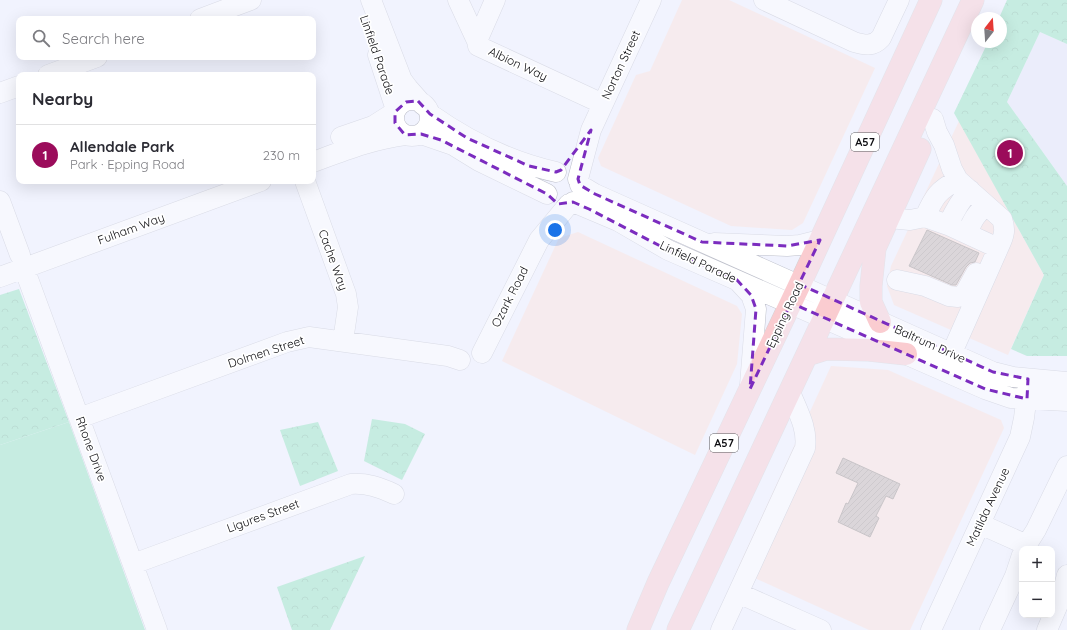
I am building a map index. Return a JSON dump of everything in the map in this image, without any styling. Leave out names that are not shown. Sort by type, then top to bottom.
[{"type":"main road","name":"Epping Road","points":[[638,630],[658,583],[795,294],[931,0]]},
{"type":"main road","points":[[880,322],[871,302],[871,286],[879,221],[973,0]]},
{"type":"main road","points":[[978,12],[981,0]]},
{"type":"main road","points":[[678,630],[828,309],[879,221],[933,120],[971,36]]},
{"type":"main road","points":[[807,355],[826,349],[869,350],[906,354]]},
{"type":"street","points":[[208,16],[251,0]]},
{"type":"street","name":"Linfield Parade","points":[[358,0],[385,74],[396,111]]},
{"type":"street","name":"Linfield Parade","points":[[371,0],[402,80],[426,109],[468,138],[529,166],[558,172]]},
{"type":"street","points":[[458,0],[477,41]]},
{"type":"street","name":"Albion Way","points":[[495,0],[477,41],[478,46],[602,104]]},
{"type":"street","name":"Norton Street","points":[[575,193],[591,130],[651,0]]},
{"type":"street","points":[[764,0],[854,42],[870,45],[878,42],[881,38],[899,0]]},
{"type":"street","points":[[56,72],[89,60]]},
{"type":"street","points":[[0,93],[16,87]]},
{"type":"street","points":[[316,147],[373,126],[396,111],[400,105],[406,102],[412,100],[418,102],[426,109],[429,125],[413,134],[387,137],[316,161]]},
{"type":"street","points":[[396,111],[394,122],[397,128],[453,146],[479,161],[548,195]]},
{"type":"street","points":[[933,120],[952,169],[964,185],[1002,219],[1005,234],[947,362]]},
{"type":"street","name":"Norton Street","points":[[558,172],[591,130]]},
{"type":"street","points":[[539,240],[575,193],[571,172],[558,172],[549,179],[546,189],[552,201],[558,204],[575,193]]},
{"type":"street","name":"Fulham Way","points":[[0,277],[22,262],[214,184]]},
{"type":"street","name":"Fulham Way","points":[[0,262],[22,262],[252,184]]},
{"type":"street","name":"Cache Way","points":[[306,184],[346,294],[348,307],[343,341]]},
{"type":"street","points":[[925,217],[934,198],[945,187],[964,185]]},
{"type":"street","points":[[948,225],[963,197],[964,185]]},
{"type":"street","name":"Linfield Parade","points":[[575,193],[595,194],[702,242],[795,294]]},
{"type":"street","name":"Linfield Parade","points":[[575,193],[618,221],[668,250],[736,279],[795,294]]},
{"type":"street","points":[[539,240],[548,195]]},
{"type":"street","name":"Rhone Drive","points":[[0,201],[157,630]]},
{"type":"street","points":[[967,233],[973,219],[980,210],[987,206]]},
{"type":"street","points":[[879,221],[910,220],[925,217],[967,233],[995,257]]},
{"type":"street","name":"Ozark Road","points":[[482,353],[539,240]]},
{"type":"street","points":[[702,242],[800,246],[820,240]]},
{"type":"street","points":[[897,280],[925,286],[950,296],[958,297],[963,295],[966,291],[976,272],[995,257]]},
{"type":"street","points":[[736,279],[750,295],[756,309],[750,389]]},
{"type":"street","name":"Baltrum Drive","points":[[795,294],[828,309],[906,354],[1013,377],[1028,389],[1067,401]]},
{"type":"street","name":"Baltrum Drive","points":[[828,309],[880,322],[947,362]]},
{"type":"street","name":"Dolmen Street","points":[[79,418],[287,342],[309,338],[343,341],[448,356],[460,360]]},
{"type":"street","name":"Baltrum Drive","points":[[1028,389],[1067,382]]},
{"type":"street","name":"Matilda Avenue","points":[[931,630],[1020,437],[1028,389]]},
{"type":"street","points":[[721,630],[805,448],[806,433],[790,392]]},
{"type":"street","points":[[1026,546],[1036,530],[1067,466]]},
{"type":"street","name":"Ligures Street","points":[[133,564],[351,484],[370,484],[378,486],[394,494]]},
{"type":"street","points":[[980,524],[1019,547]]},
{"type":"street","points":[[990,630],[1016,576],[1019,566]]},
{"type":"street","points":[[1047,630],[1060,601],[1067,575]]},
{"type":"street","points":[[738,592],[821,630]]},
{"type":"highlighted area","points":[[418,101],[430,114],[467,138],[529,166],[556,172],[561,170],[591,130],[578,179],[580,185],[595,194],[702,242],[787,246],[820,240],[799,284],[993,372],[1028,379],[1027,399],[985,389],[791,303],[750,389],[756,309],[751,295],[736,279],[668,250],[573,202],[558,204],[547,194],[441,140],[421,134],[405,135],[395,123],[395,112],[406,102]]},
{"type":"shaded area","points":[[682,0],[729,0],[875,68],[803,223],[792,230],[731,226],[601,166],[598,158],[636,75],[650,71]]},
{"type":"shaded area","points":[[1040,32],[1067,44],[1067,186],[1007,102]]},
{"type":"shaded area","points":[[959,121],[1044,275],[1008,355],[894,305],[887,286],[891,266]]},
{"type":"shaded area","points":[[578,232],[737,306],[742,314],[737,364],[695,455],[502,361],[559,238]]},
{"type":"shaded area","points":[[831,366],[888,370],[1001,420],[1004,428],[910,630],[869,630],[737,570]]},
{"type":"green space","points":[[1007,0],[1067,0],[1067,44],[1040,32],[1007,102],[1067,186],[1067,356],[1027,356],[1011,349],[1044,275],[954,113],[985,48],[1007,48],[1007,12],[1002,12]]},
{"type":"green space","points":[[19,289],[69,422],[0,445],[0,295]]},
{"type":"green space","points":[[372,419],[405,424],[425,434],[402,480],[364,461]]},
{"type":"green space","points":[[69,422],[145,630],[0,630],[0,445]]},
{"type":"green space","points":[[318,422],[338,471],[300,486],[280,430]]},
{"type":"green space","points":[[365,556],[330,630],[292,630],[277,587]]},
{"type":"building","points":[[927,230],[979,253],[975,262],[970,263],[966,267],[956,285],[952,285],[909,266]]},
{"type":"building","points":[[843,458],[900,484],[893,499],[886,496],[876,516],[879,518],[870,537],[838,522],[846,503],[848,504],[858,483],[836,473]]},
{"type":"place","name":"Allendale Park","points":[[1010,153]]}]
